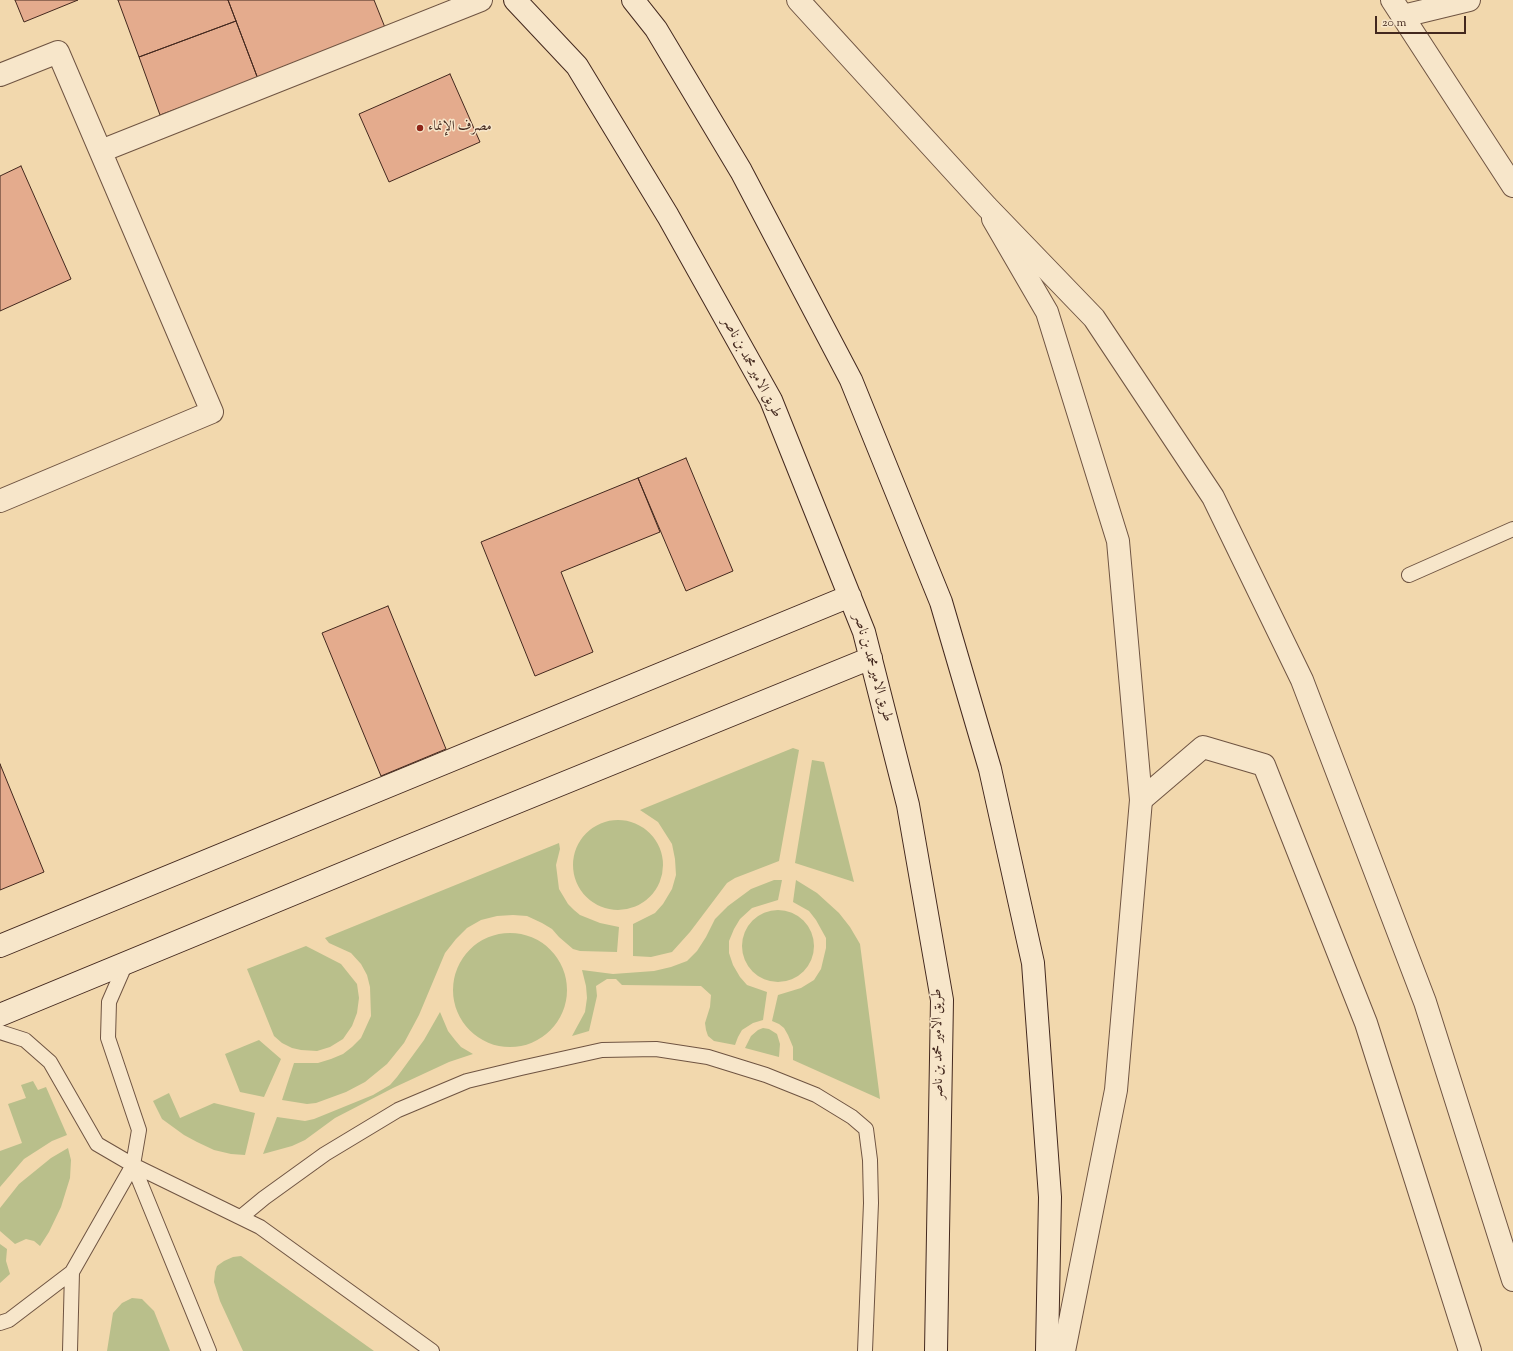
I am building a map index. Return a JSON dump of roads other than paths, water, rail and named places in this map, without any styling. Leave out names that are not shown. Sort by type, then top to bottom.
[{"type":"street","points":[[101,151],[481,0]]},
{"type":"street","name":"طريق الامير محمد بن ناصر","points":[[515,0],[576,66],[668,216],[771,400],[864,632],[908,805],[942,1000],[936,1351]]},
{"type":"street","points":[[633,0],[656,29],[741,171],[851,380],[941,602],[990,769],[1032,963],[1050,1197],[1047,1351]]},
{"type":"street","points":[[798,0],[987,208],[1094,318],[1213,497],[1304,687],[1425,1002],[1513,1280]]},
{"type":"street","points":[[1469,0],[1398,8],[1513,186]]},
{"type":"street","points":[[0,75],[58,52],[212,412],[0,500]]},
{"type":"street","points":[[987,208],[1047,312],[1118,541],[1141,800],[1116,1090],[1064,1351]]},
{"type":"street","points":[[0,946],[850,596]]},
{"type":"street","points":[[0,1015],[871,658]]},
{"type":"street","points":[[1141,800],[1203,747],[1264,765],[1366,1023],[1470,1351]]},
{"type":"lane","points":[[1409,575],[1513,530]]},
{"type":"lane","points":[[0,1323],[9,1320],[72,1272],[133,1164],[139,1130],[108,1038],[109,1002],[126,963]]},
{"type":"lane","points":[[0,1032],[25,1040],[50,1062],[97,1144],[133,1164],[260,1227],[432,1351]]},
{"type":"lane","points":[[241,1217],[264,1198],[325,1154],[398,1110],[467,1081],[602,1050],[656,1049],[708,1057],[766,1075],[816,1096],[852,1117],[866,1129],[870,1160],[871,1203],[865,1351]]},
{"type":"lane","points":[[133,1164],[209,1351]]},
{"type":"lane","points":[[70,1351],[72,1272]]},
{"type":"place","name":"مصرف الإنماء","points":[[420,128]]}]
